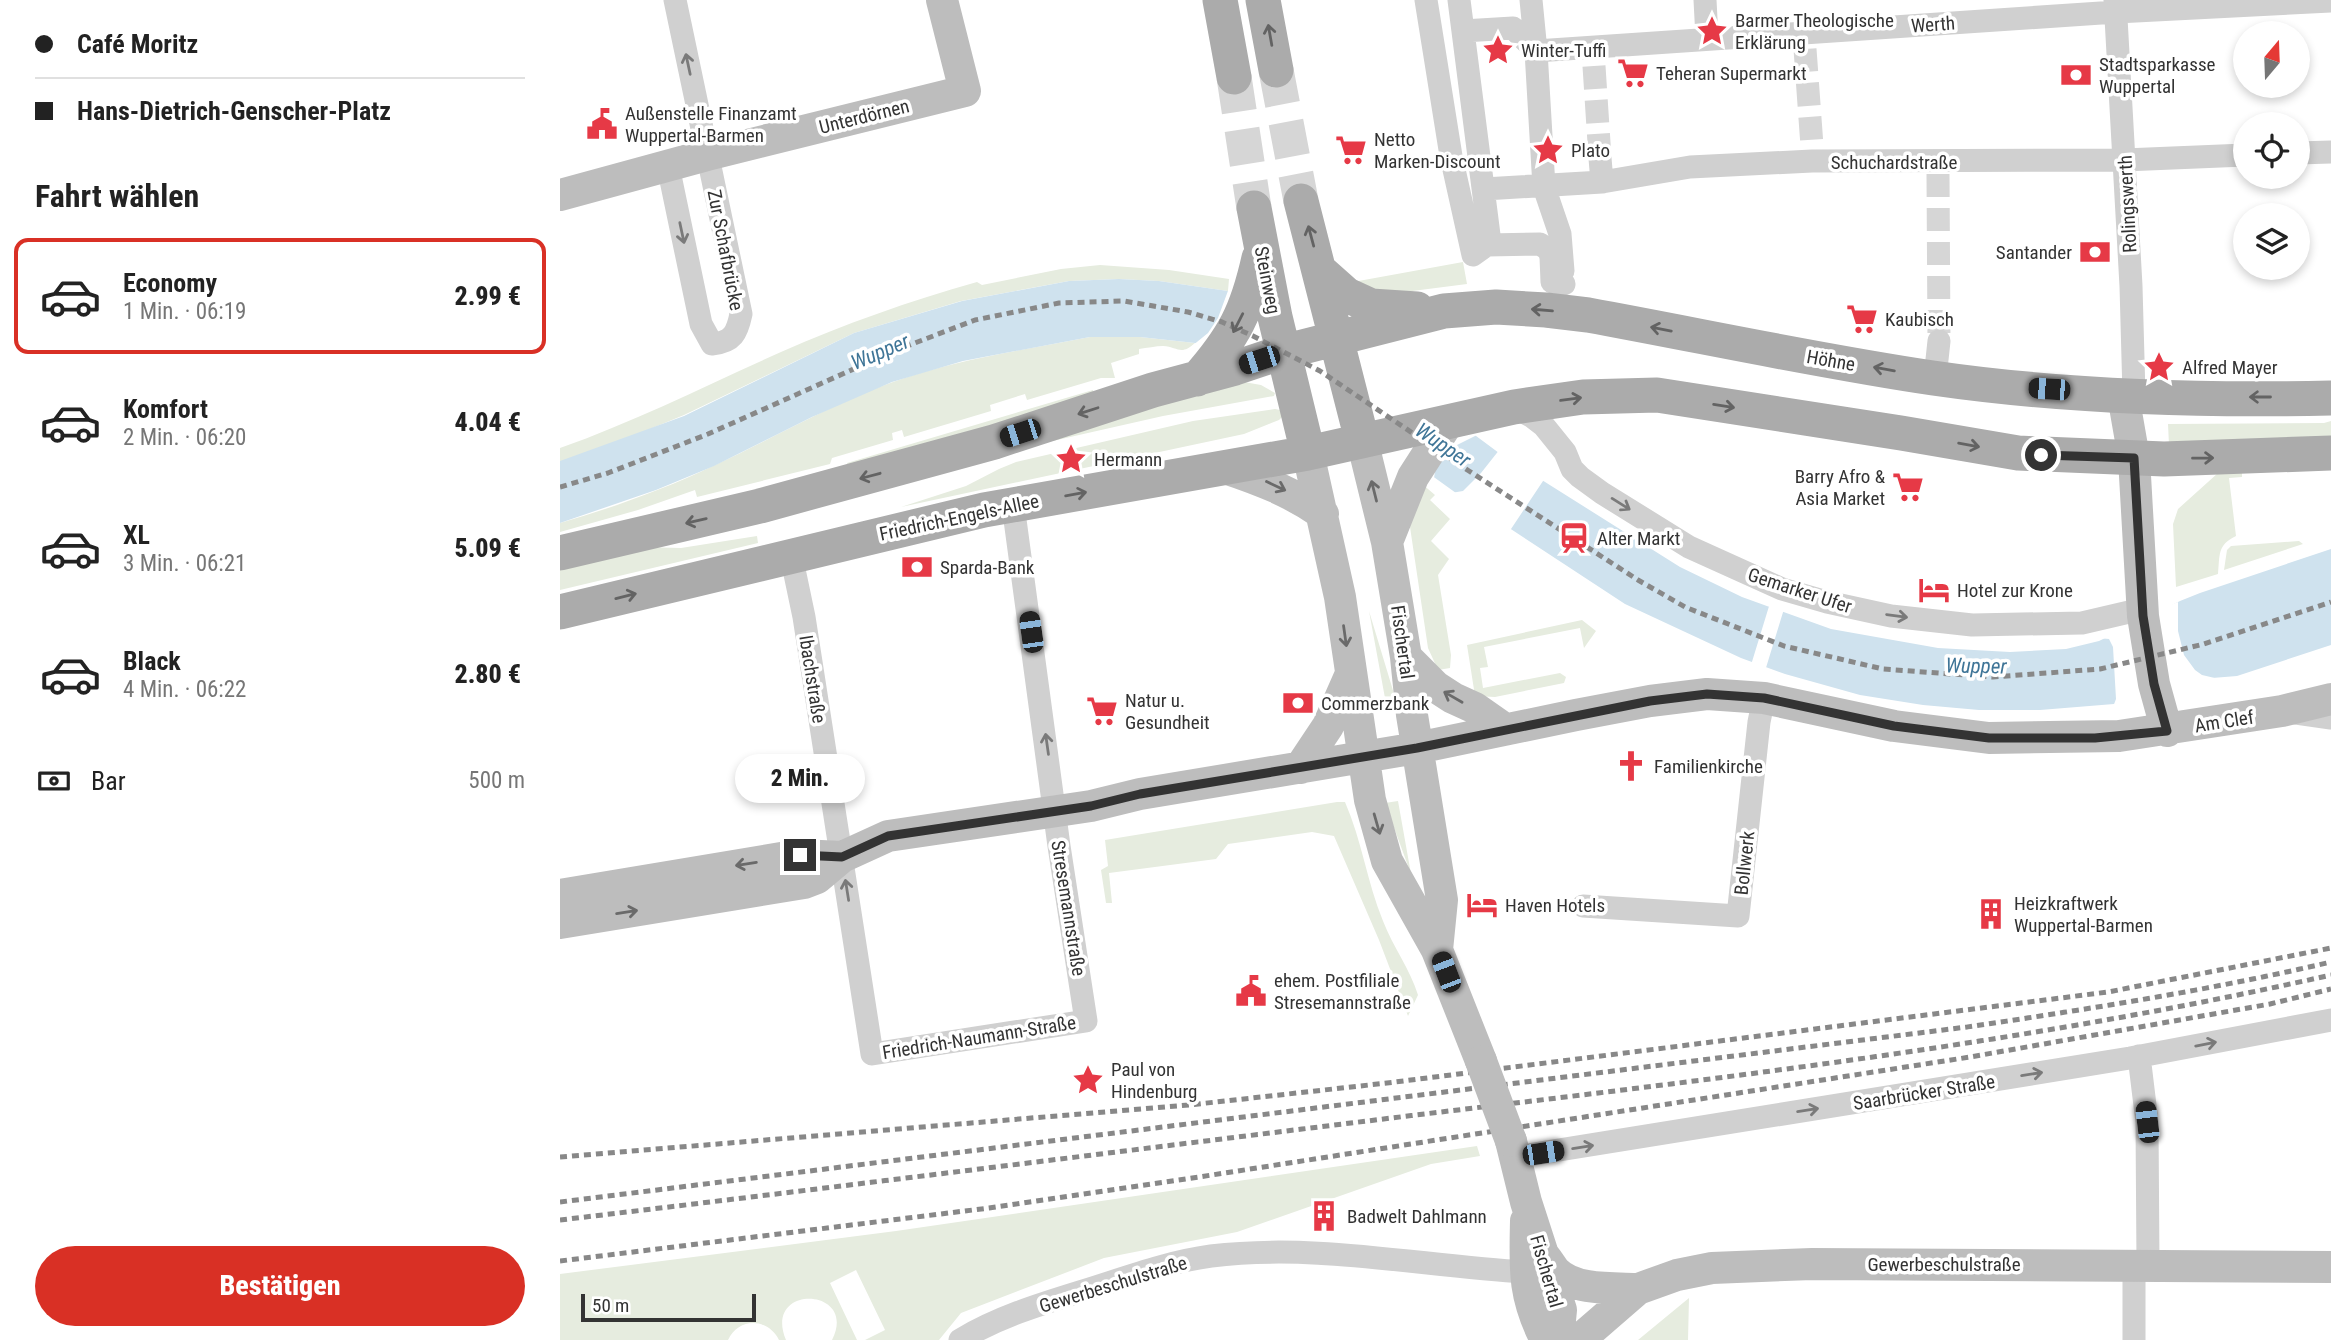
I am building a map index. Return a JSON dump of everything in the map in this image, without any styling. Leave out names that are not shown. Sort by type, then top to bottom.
[{"type":"main road","name":"Unterdörnen","points":[[560,195],[707,155],[965,91],[942,0]]},
{"type":"main road","points":[[1220,0],[1234,77]]},
{"type":"main road","points":[[1263,0],[1276,70]]},
{"type":"main road","points":[[560,553],[812,492],[994,442],[1215,370],[1283,352],[1344,325],[1320,271],[1301,201]]},
{"type":"main road","name":"Steinweg","points":[[1254,208],[1261,270],[1283,352]]},
{"type":"main road","points":[[1215,370],[1261,270]]},
{"type":"main road","points":[[1320,271],[1347,295],[1371,306],[1444,311]]},
{"type":"main road","name":"Höhne","points":[[1344,325],[1444,311],[1496,307],[1588,315],[1935,378],[2128,395],[2331,398]]},
{"type":"main road","name":"Fischertal","points":[[1344,325],[1362,440],[1387,542],[1406,657],[1417,748],[1442,900],[1437,950]]},
{"type":"main road","name":"Fischertal","points":[[1283,352],[1323,514],[1340,597],[1370,800],[1387,861],[1437,950],[1513,1149],[1526,1202],[1535,1265],[1532,1313],[1546,1340]]},
{"type":"main road","points":[[1362,440],[1514,407],[1583,397],[1657,395],[2018,453],[2198,459],[2331,453]]},
{"type":"main road","name":"Rolingswerth","points":[[2128,395],[2143,612],[2154,684],[2164,719]]},
{"type":"main road","points":[[1387,542],[1413,477],[1465,418]]},
{"type":"main road","name":"Friedrich-Engels-Allee","points":[[560,612],[791,555],[1013,505],[1308,453],[1362,440]]},
{"type":"main road","points":[[1224,468],[1271,483],[1323,514]]},
{"type":"main road","points":[[1406,657],[1436,687],[1475,708],[1505,729]]},
{"type":"main road","points":[[1300,768],[1328,726],[1351,674]]},
{"type":"main road","name":"Am Clef","points":[[842,857],[888,836],[1055,811],[1140,794],[1417,748],[1650,701],[1707,694],[1757,697],[1894,726],[1989,738],[2095,738],[2164,719],[2282,712],[2331,699]]},
{"type":"main road","points":[[560,895],[800,855],[842,857]]},
{"type":"main road","points":[[560,923],[804,883],[817,878],[842,857]]},
{"type":"main road","name":"Gewerbeschulstraße","points":[[1579,1340],[1638,1289],[1677,1275],[1712,1268],[1812,1264],[2331,1267]]},
{"type":"main road","points":[[1535,1265],[1569,1281],[1638,1289]]},
{"type":"main road","name":"Fischertal","points":[[1535,1265],[1561,1310],[1558,1340]]},
{"type":"street","name":"Zur Schafbrücke","points":[[668,166],[701,324],[712,344],[725,343],[737,331],[741,314],[675,0]]},
{"type":"street","points":[[1426,0],[1451,156],[1473,255],[1501,238],[1536,243],[1545,247],[1551,257],[1556,282],[1560,234],[1544,187],[1531,0]]},
{"type":"street","points":[[1460,0],[1484,190],[1501,238]]},
{"type":"street","points":[[1705,0],[1707,38]]},
{"type":"street","name":"Werth","points":[[1536,51],[1594,56],[1707,38],[1805,41],[2116,6],[2331,2]]},
{"type":"street","name":"Rolingswerth","points":[[2116,6],[2132,286],[2128,395]]},
{"type":"street","points":[[1463,31],[1513,29],[1536,51]]},
{"type":"street","points":[[2310,153],[2331,152]]},
{"type":"street","name":"Schuchardstraße","points":[[1544,187],[1602,182],[1690,167],[1812,154],[1938,168],[2233,155]]},
{"type":"street","points":[[1600,158],[1602,182]]},
{"type":"street","points":[[1484,190],[1544,187]]},
{"type":"street","points":[[1935,378],[1939,341]]},
{"type":"street","name":"Gemarker Ufer","points":[[1514,407],[1544,426],[1565,452],[1572,469],[1602,493],[1689,547],[1782,589],[1828,603],[1891,616],[1972,625],[2082,623],[2143,612]]},
{"type":"street","name":"Stresemannstraße","points":[[1013,505],[1086,1021]]},
{"type":"street","name":"Ibachstraße","points":[[791,555],[804,617],[872,1054]]},
{"type":"street","name":"Bollwerk","points":[[1583,906],[1738,916],[1759,722],[1757,697]]},
{"type":"street","name":"Am Clef","points":[[2282,712],[2331,718]]},
{"type":"street","name":"Saarbrücker Straße","points":[[1513,1149],[2139,1056],[2331,1020]]},
{"type":"street","name":"Friedrich-Naumann-Straße","points":[[872,1054],[1086,1021]]},
{"type":"street","points":[[2134,1340],[2141,1266],[2147,1122],[2139,1056]]},
{"type":"street","name":"Gewerbeschulstraße","points":[[960,1340],[984,1326],[1050,1301],[1170,1264],[1212,1256],[1336,1253],[1535,1265]]},
{"type":"shaded area","points":[[1463,262],[1467,284],[1389,294],[1353,282]]},
{"type":"shaded area","points":[[1100,265],[1169,270],[1229,279],[1228,291],[1159,281],[1119,279],[1069,281],[961,301],[854,333],[684,415],[577,459],[560,463],[560,448],[644,414],[781,352],[902,305],[977,282],[982,285],[1061,269]]},
{"type":"shaded area","points":[[1090,337],[1140,337],[1195,343],[1183,350],[1163,346],[1139,349],[1139,354],[1111,363],[1115,378],[1101,378],[1027,400],[1025,394],[990,405],[991,411],[904,437],[902,430],[892,433],[893,440],[832,458],[830,464],[697,497],[695,490],[638,510],[560,532],[560,523],[677,482],[847,400],[893,382],[966,361]]},
{"type":"shaded area","points":[[1244,382],[1261,385],[1275,393],[1274,396],[1163,416],[1008,451],[1019,445]]},
{"type":"shaded area","points":[[1093,390],[1095,395],[849,470],[847,463]]},
{"type":"shaded area","points":[[1280,410],[1283,416],[1279,420],[1244,434],[901,507],[966,486],[1016,462],[1193,421]]},
{"type":"shaded area","points":[[2331,421],[2331,440],[2169,445],[2168,424]]},
{"type":"shaded area","points":[[2242,472],[2242,477],[2229,478],[2236,536],[2222,547],[2218,574],[2176,587],[2173,524],[2178,509],[2218,473]]},
{"type":"shaded area","points":[[1421,483],[1435,495],[1430,500],[1450,519],[1431,541],[1449,559],[1438,575],[1451,655],[1450,668],[1438,670],[1428,648],[1410,527],[1412,508]]},
{"type":"shaded area","points":[[757,536],[758,543],[560,590],[560,566],[640,547],[681,548]]},
{"type":"shaded area","points":[[2299,541],[2303,544],[2224,570],[2227,550],[2231,546]]},
{"type":"shaded area","points":[[1369,611],[1398,707],[1387,709]]},
{"type":"shaded area","points":[[1582,620],[1596,631],[1584,648],[1580,628],[1484,647],[1488,667],[1480,668],[1483,688],[1560,673],[1566,677],[1564,683],[1495,697],[1475,696],[1467,645]]},
{"type":"shaded area","points":[[1398,801],[1411,874],[1385,803]]},
{"type":"shaded area","points":[[1345,802],[1383,921],[1418,995],[1408,1016],[1334,836],[1312,832],[1228,844],[1216,859],[1109,873],[1112,903],[1106,903],[1101,870],[1108,866],[1105,840]]},
{"type":"shaded area","points":[[1477,1146],[1480,1156],[1431,1164],[1237,1232],[1104,1258],[961,1313],[939,1340],[865,1340],[885,1330],[856,1270],[830,1283],[857,1340],[832,1340],[837,1322],[833,1310],[823,1302],[810,1299],[797,1301],[787,1308],[782,1321],[786,1340],[779,1340],[768,1327],[754,1323],[739,1327],[728,1340],[560,1340],[560,1274],[896,1231]]},
{"type":"shaded area","points":[[1689,1298],[1688,1340],[1638,1340]]},
{"type":"water","name":"Wupper","points":[[1069,281],[1159,281],[1228,291],[1291,316],[1464,427],[1499,453],[1680,567],[1742,597],[1831,629],[1938,648],[2010,652],[2066,649],[2099,641],[2200,593],[2331,549],[2331,645],[2237,676],[2212,678],[2200,684],[2114,704],[2040,710],[1979,710],[1860,695],[1785,674],[1741,658],[1625,604],[1456,493],[1310,388],[1234,353],[1195,343],[1140,337],[1090,337],[963,361],[892,382],[812,417],[714,466],[656,490],[560,523],[560,461],[684,416],[854,333],[962,301]]},
{"type":"pier","points":[[1229,288],[1293,313],[1352,346],[1479,434],[1457,445],[1436,465],[1436,482],[1308,391],[1233,357],[1192,346],[1208,333],[1218,318]]},
{"type":"pier","points":[[1500,449],[1545,478],[1509,532],[1451,493],[1463,491]]},
{"type":"pier","points":[[2178,602],[2178,631],[2184,655],[2202,675],[2230,679],[2113,707],[2116,699],[2113,647],[2109,639],[2098,638]]},
{"type":"pier","points":[[1770,603],[1784,609],[1765,671],[1751,665]]},
{"type":"tunnel","points":[[1805,49],[1812,146]]},
{"type":"tunnel","points":[[1594,66],[1600,158]]},
{"type":"tunnel","points":[[1276,70],[1301,201]]},
{"type":"tunnel","points":[[1234,77],[1254,208]]},
{"type":"tunnel","points":[[1938,174],[1939,341]]},
{"type":"railway","points":[[560,487],[608,473],[708,434],[894,351],[975,320],[1059,303],[1124,301],[1188,312],[1222,322],[1320,371],[1638,580],[1685,607],[1784,646],[1883,669],[1993,677],[2100,669],[2204,644],[2331,602]]},
{"type":"railway","points":[[560,1157],[1189,1105],[1387,1083],[2108,992],[2331,948]]},
{"type":"railway","points":[[560,1202],[1967,1027],[2195,990],[2331,962]]},
{"type":"railway","points":[[560,1220],[1875,1057],[2104,1020],[2331,975]]},
{"type":"railway","points":[[560,1261],[989,1208],[1199,1177],[1970,1057],[2270,1004],[2331,989]]},
{"type":"place","name":"Barmer Theologische Erklärung","points":[[1712,31]]},
{"type":"place","name":"Winter-Tuffi","points":[[1498,50]]},
{"type":"place","name":"Teheran Supermarkt","points":[[1633,73]]},
{"type":"place","name":"Stadtsparkasse Wuppertal","points":[[2076,75]]},
{"type":"place","name":"Außenstelle Finanzamt Wuppertal-Barmen","points":[[602,124]]},
{"type":"place","name":"Netto Marken-Discount","points":[[1351,150]]},
{"type":"place","name":"Plato","points":[[1548,150]]},
{"type":"place","name":"Santander","points":[[2095,252]]},
{"type":"place","name":"Kaubisch","points":[[1862,319]]},
{"type":"place","name":"Alfred Mayer","points":[[2159,367]]},
{"type":"place","name":"Hermann","points":[[1071,459]]},
{"type":"place","name":"Barry Afro & Asia Market","points":[[1908,487]]},
{"type":"place","name":"Alter Markt","points":[[1574,538]]},
{"type":"place","name":"Sparda-Bank","points":[[917,567]]},
{"type":"place","name":"Hotel zur Krone","points":[[1934,590]]},
{"type":"place","name":"Commerzbank","points":[[1298,703]]},
{"type":"place","name":"Natur u. Gesundheit","points":[[1102,711]]},
{"type":"place","name":"Familienkirche","points":[[1631,766]]},
{"type":"place","name":"Haven Hotels","points":[[1482,905]]},
{"type":"place","name":"Heizkraftwerk Wuppertal-Barmen","points":[[1991,914]]},
{"type":"place","name":"ehem. Postfiliale Stresemannstraße","points":[[1251,991]]},
{"type":"place","name":"Paul von Hindenburg","points":[[1088,1080]]},
{"type":"place","name":"Badwelt Dahlmann","points":[[1324,1216]]},
{"type":"route","points":[[800,855],[842,857],[888,836],[1091,806],[1140,794],[1417,748],[1650,701],[1707,694],[1764,698],[1894,726],[1989,738],[2095,738],[2167,731],[2154,684],[2143,616],[2134,458],[2041,455]]}]
